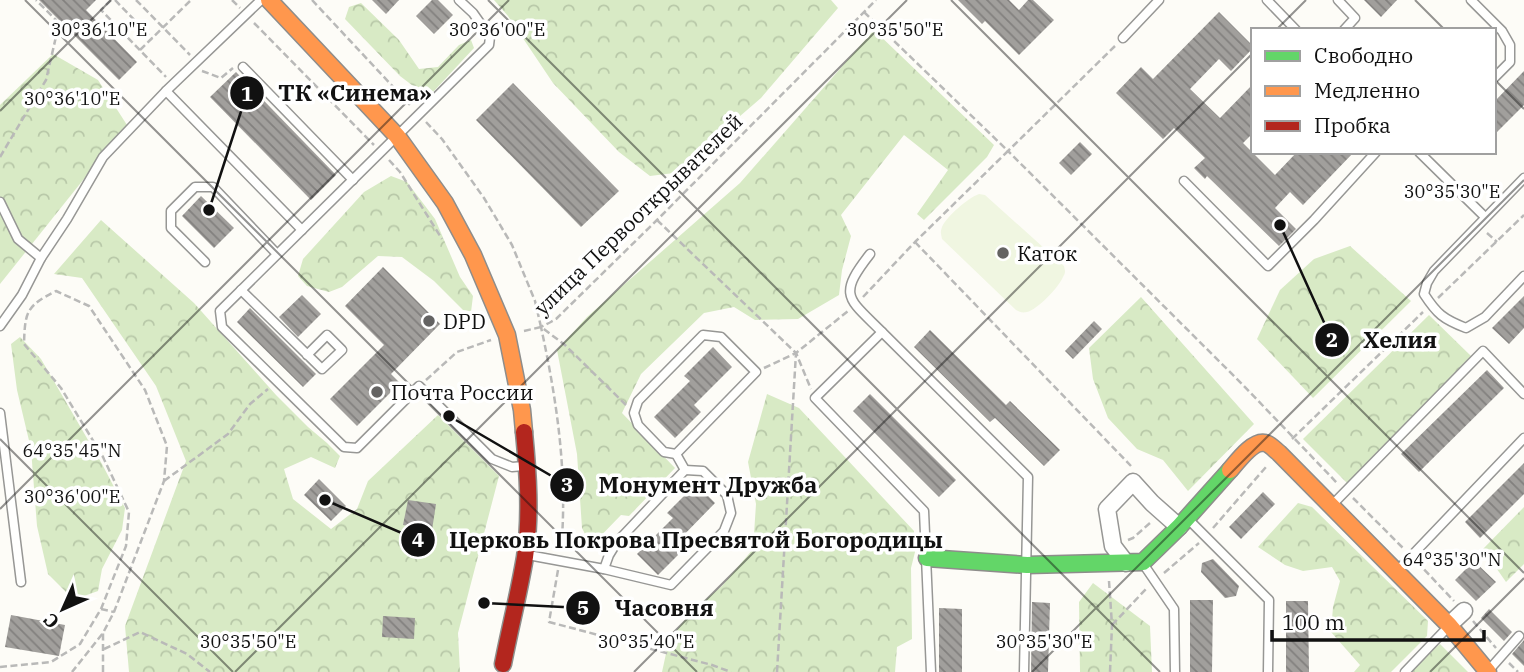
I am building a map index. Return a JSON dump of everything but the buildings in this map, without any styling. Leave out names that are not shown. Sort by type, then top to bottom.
[{"type":"street","points":[[269,0],[397,136],[445,203],[473,256],[507,335],[522,410],[528,508],[525,555],[503,664]]},
{"type":"street","points":[[927,558],[1027,565],[1134,563],[1183,522],[1247,451],[1257,443],[1266,443],[1397,571],[1449,625],[1488,672]]},
{"type":"street","points":[[1134,563],[1113,545],[1107,509],[1133,482],[1152,503],[1183,522]]},
{"type":"street","points":[[1449,625],[1464,611]]},
{"type":"lane","points":[[0,326],[22,295],[41,258],[103,157],[173,84],[261,0]]},
{"type":"lane","points":[[459,0],[473,13],[490,37],[489,45],[220,311],[222,327],[344,447],[357,448],[419,386],[492,459],[512,467],[527,466]]},
{"type":"lane","points":[[1123,38],[1159,0]]},
{"type":"lane","points":[[1267,0],[1294,28]]},
{"type":"lane","points":[[1338,0],[1356,18],[1345,28]]},
{"type":"lane","points":[[1471,0],[1502,31],[1510,45],[1510,62],[1496,76]]},
{"type":"lane","points":[[243,67],[353,180]]},
{"type":"lane","points":[[166,91],[302,230]]},
{"type":"lane","points":[[1184,181],[1268,266],[1374,154]]},
{"type":"lane","points":[[1421,154],[1485,217]]},
{"type":"lane","points":[[1524,178],[1434,271],[1424,293],[1445,320],[1466,328],[1485,317],[1524,276]]},
{"type":"lane","points":[[205,262],[171,228],[171,211],[195,187],[213,187],[276,254]]},
{"type":"lane","points":[[0,202],[18,239],[41,258]]},
{"type":"lane","points":[[870,254],[852,279],[850,296],[855,305],[1028,477],[1024,672]]},
{"type":"lane","points":[[241,290],[307,355]]},
{"type":"lane","points":[[882,332],[815,398],[924,511],[931,672]]},
{"type":"lane","points":[[703,335],[721,337],[755,372],[676,454],[664,452],[638,425],[634,413],[638,401],[703,335]]},
{"type":"lane","points":[[1331,506],[1483,351],[1524,394]]},
{"type":"lane","points":[[0,413],[21,582]]},
{"type":"lane","points":[[1397,571],[1524,438]]},
{"type":"lane","points":[[676,454],[685,470]]},
{"type":"lane","points":[[525,555],[604,569],[671,585],[724,531],[731,513],[727,495],[703,471],[685,470],[617,542],[604,569]]},
{"type":"lane","points":[[1183,522],[1205,537],[1269,600],[1268,672]]},
{"type":"lane","points":[[1134,563],[1154,581],[1174,609],[1175,672]]},
{"type":"lane","points":[[1405,672],[1449,625]]},
{"type":"lane","points":[[1488,672],[1519,636]]},
{"type":"path","points":[[0,157],[46,80],[58,28],[56,20],[36,0]]},
{"type":"path","points":[[152,38],[113,0],[101,10],[173,84]]},
{"type":"path","points":[[136,0],[163,27],[194,65],[221,78],[232,68],[243,67]]},
{"type":"path","points":[[232,0],[400,172],[443,240]]},
{"type":"path","points":[[312,0],[449,148],[484,198],[512,245],[535,301],[541,327],[565,345],[621,400]]},
{"type":"path","name":"улица Первооткрывателей","points":[[731,672],[549,622],[560,561],[564,514],[560,436],[552,376],[541,327],[556,319],[876,0]]},
{"type":"path","points":[[140,50],[189,1]]},
{"type":"path","points":[[864,12],[1243,385],[1464,611],[1518,672]]},
{"type":"path","points":[[755,372],[796,353],[855,305],[915,242],[1123,38]]},
{"type":"path","points":[[1112,625],[1154,581],[1205,537],[1293,438],[1524,215]]},
{"type":"path","points":[[657,220],[796,353],[815,398]]},
{"type":"path","points":[[915,242],[1132,467]]},
{"type":"path","points":[[0,667],[51,662],[80,645],[101,609],[126,546],[129,512],[103,457],[61,388],[24,344],[25,318],[37,301],[56,291],[89,306],[145,390],[167,446],[164,481],[114,612],[103,633],[72,672]]},
{"type":"path","points":[[419,386],[457,352],[482,342],[541,327]]},
{"type":"path","points":[[777,672],[796,353]]},
{"type":"path","points":[[164,481],[228,434],[250,404],[277,381]]},
{"type":"path","points":[[1113,545],[1133,538],[1155,519],[1152,503]]},
{"type":"path","points":[[1108,564],[1112,625],[1110,672]]},
{"type":"path","points":[[101,609],[114,612]]},
{"type":"path","points":[[104,649],[140,632],[187,654],[210,672]]},
{"type":"path","points":[[103,633],[103,672]]},
{"type":"green space","points":[[494,0],[831,0],[838,8],[761,98],[674,173],[650,176],[619,152],[553,83],[508,16]]},
{"type":"green space","points":[[361,3],[399,40],[419,69],[438,67],[459,45],[471,40],[474,48],[433,92],[421,92],[400,76],[345,19],[349,7]]},
{"type":"green space","points":[[874,30],[994,145],[987,157],[924,220],[917,214],[948,170],[904,135],[841,215],[851,236],[839,295],[798,319],[755,320],[734,307],[704,313],[641,374],[622,413],[675,468],[629,516],[621,515],[591,546],[582,528],[577,454],[557,350],[587,317],[740,183]]},
{"type":"green space","points":[[53,54],[98,80],[127,125],[0,284],[0,105]]},
{"type":"green space","points":[[391,176],[407,182],[435,219],[460,277],[473,296],[471,312],[463,310],[434,281],[402,257],[378,256],[342,287],[329,292],[307,286],[298,276],[303,259],[364,192]]},
{"type":"green space","name":"Каток","points":[[979,194],[985,195],[1064,266],[1065,274],[1057,286],[1042,303],[1031,310],[1016,310],[942,239],[941,229],[948,218]]},
{"type":"green space","points":[[101,220],[194,303],[276,395],[340,456],[335,468],[311,457],[284,469],[293,499],[331,529],[357,509],[368,481],[438,415],[499,476],[458,633],[460,672],[129,672],[125,626],[186,461],[156,386],[82,278],[54,274]]},
{"type":"green space","points":[[1350,246],[1411,301],[1313,398],[1257,339],[1280,290],[1314,259]]},
{"type":"green space","points":[[1141,297],[1254,424],[1188,491],[1163,460],[1137,449],[1108,418],[1093,379],[1089,348]]},
{"type":"green space","points":[[1429,315],[1471,356],[1347,483],[1303,439]]},
{"type":"green space","points":[[20,337],[41,359],[125,508],[122,530],[102,569],[98,591],[84,596],[67,593],[48,574],[37,526],[31,449],[17,390],[11,344]]},
{"type":"green space","points":[[767,394],[799,408],[914,531],[915,552],[911,568],[912,639],[897,647],[895,672],[662,672],[669,640],[691,612],[722,586],[753,549],[756,504],[748,462]]},
{"type":"green space","points":[[1298,503],[1312,507],[1428,621],[1427,636],[1391,672],[1354,672],[1360,665],[1331,632],[1333,607],[1340,581],[1332,567],[1303,571],[1285,565],[1258,547]]},
{"type":"green space","points":[[1524,507],[1524,564],[1506,582],[1483,549]]},
{"type":"green space","points":[[1093,583],[1150,626],[1152,672],[1080,672],[1079,602]]},
{"type":"green space","points":[[1440,644],[1468,672],[1408,672]]},
{"type":"traffic: fast","points":[[927,558],[1027,565],[1143,562],[1179,527],[1230,470]]},
{"type":"traffic: slow","points":[[269,0],[397,136],[445,203],[473,255],[507,335],[524,432]]},
{"type":"traffic: slow","points":[[1230,470],[1255,445],[1265,443],[1271,446],[1449,625],[1488,672]]},
{"type":"traffic: jam","points":[[503,664],[527,542],[528,494],[524,432]]},
{"type":"place","name":"ТК «Синема»","points":[[209,210]]},
{"type":"place","name":"Хелия","points":[[1280,225]]},
{"type":"place","name":"Каток","points":[[1003,253]]},
{"type":"place","name":"DPD","points":[[429,321]]},
{"type":"place","name":"Почта России","points":[[377,392]]},
{"type":"place","name":"Монумент Дружба","points":[[449,416]]},
{"type":"place","name":"Церковь Покрова Пресвятой Богородицы","points":[[325,500]]},
{"type":"place","name":"Часовня","points":[[484,603]]}]
